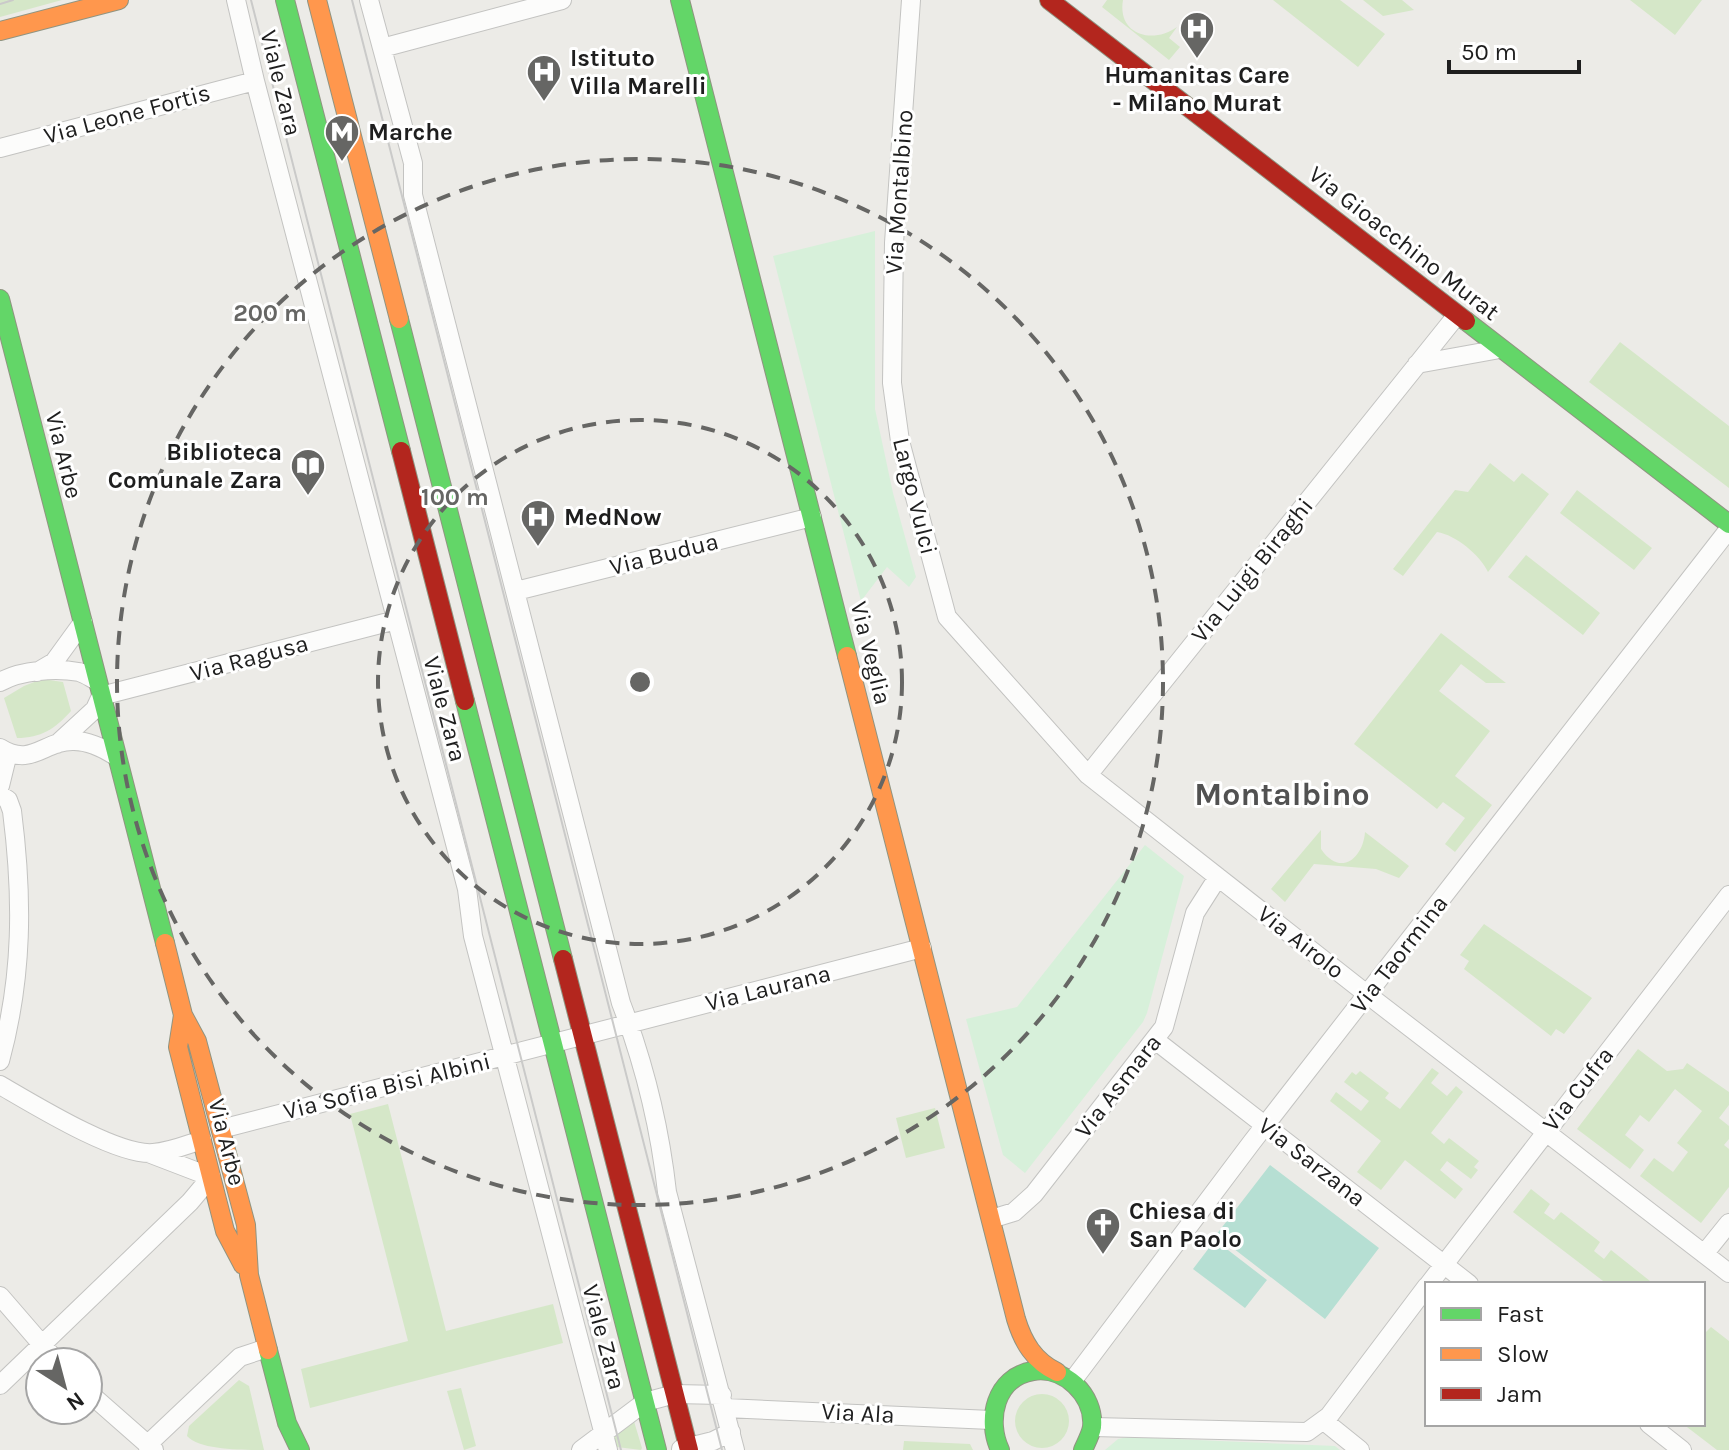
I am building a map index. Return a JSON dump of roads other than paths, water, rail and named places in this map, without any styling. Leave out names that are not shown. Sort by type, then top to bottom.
[{"type":"main road","points":[[0,31],[119,0]]},
{"type":"main road","name":"Viale Zara","points":[[285,0],[657,1450]]},
{"type":"main road","points":[[317,0],[675,1394],[684,1449]]},
{"type":"main road","name":"Via Veglia","points":[[680,0],[1016,1319],[1029,1349],[1044,1366],[1065,1376]]},
{"type":"main road","name":"Via Gioacchino Murat","points":[[1049,0],[1729,527]]},
{"type":"main road","name":"Via Arbe","points":[[0,299],[9,372],[83,622],[183,1015],[197,1041],[221,1129],[246,1225],[249,1275],[287,1423],[300,1450]]},
{"type":"main road","name":"Via Arbe","points":[[183,1015],[178,1047],[225,1231],[249,1275]]},
{"type":"main road","name":"Via Veglia","points":[[991,1420],[994,1404],[1019,1363],[1016,1319]]},
{"type":"main road","points":[[1002,1390],[1014,1378],[1029,1372],[1065,1376],[1089,1401],[1093,1427],[1083,1450]]},
{"type":"main road","points":[[991,1420],[1000,1450]]},
{"type":"main road","name":"Via Arbe","points":[[287,1423],[287,1450]]},
{"type":"street","name":"Viale Zara","points":[[236,0],[467,889],[473,936],[606,1441]]},
{"type":"street","points":[[369,0],[413,163],[413,195],[621,1003],[622,1026],[663,1154],[667,1192],[733,1441],[713,1441],[684,1449]]},
{"type":"street","points":[[382,48],[562,0]]},
{"type":"street","name":"Via Montalbino","points":[[892,383],[894,243],[911,0]]},
{"type":"street","name":"Via Leone Fortis","points":[[0,148],[255,81]]},
{"type":"street","name":"Via Luigi Biraghi","points":[[1088,775],[1457,315]]},
{"type":"street","points":[[1417,364],[1500,349]]},
{"type":"street","name":"Largo Vulci","points":[[892,383],[900,441],[943,607]]},
{"type":"street","name":"Via Budua","points":[[516,591],[812,517]]},
{"type":"street","name":"Via Taormina","points":[[1065,1376],[1368,995],[1729,527]]},
{"type":"street","name":"Via Airolo","points":[[943,607],[955,628],[1088,775],[1729,1273]]},
{"type":"street","name":"Via Ragusa","points":[[99,689],[396,620]]},
{"type":"street","points":[[36,672],[54,662],[83,622]]},
{"type":"street","points":[[0,682],[10,676],[36,672],[79,672],[99,689],[95,709],[57,744]]},
{"type":"street","points":[[0,786],[4,750],[29,756],[57,744],[77,741],[117,757]]},
{"type":"street","points":[[0,795],[8,800],[12,811],[21,896],[16,986],[0,1061]]},
{"type":"street","name":"Via Asmara","points":[[991,1219],[1014,1212],[1034,1194],[1155,1040],[1168,1018],[1195,913],[1218,877]]},
{"type":"street","name":"Via Cufra","points":[[1430,1282],[1729,895]]},
{"type":"street","name":"Via Laurana","points":[[622,1026],[922,948]]},
{"type":"street","points":[[581,1036],[622,1026]]},
{"type":"street","name":"Via Sofia Bisi Albini","points":[[221,1129],[581,1036]]},
{"type":"street","name":"Via Sarzana","points":[[1155,1040],[1466,1282]]},
{"type":"street","points":[[0,1085],[83,1131],[211,1177],[190,1202],[0,1385]]},
{"type":"street","points":[[151,1154],[202,1140]]},
{"type":"street","points":[[1704,1254],[1729,1223]]},
{"type":"street","name":"Via Cufra","points":[[1324,1421],[1425,1289]]},
{"type":"street","points":[[0,1296],[42,1345]]},
{"type":"street","points":[[104,1406],[150,1448],[240,1357],[267,1348]]},
{"type":"street","name":"Viale Zara","points":[[606,1441],[645,1402],[675,1394],[724,1401]]},
{"type":"street","name":"Via Ala","points":[[724,1401],[991,1420]]},
{"type":"street","points":[[1093,1427],[1307,1432],[1324,1421],[1360,1450]]},
{"type":"street","points":[[1652,1426],[1682,1450]]},
{"type":"street","points":[[581,1450],[606,1441]]},
{"type":"tram line","points":[[0,4],[13,0]]},
{"type":"tram line","points":[[251,0],[621,1450]]},
{"type":"tram line","points":[[352,0],[722,1450]]},
{"type":"place","name":"Humanitas Care - Milano Murat","points":[[1197,60]]},
{"type":"place","name":"Istituto Villa Marelli","points":[[544,103]]},
{"type":"place","name":"Marche","points":[[342,163]]},
{"type":"place","name":"Biblioteca Comunale Zara","points":[[308,497]]},
{"type":"place","name":"MedNow","points":[[538,548]]},
{"type":"place","name":"Chiesa di San Paolo","points":[[1103,1256]]},
{"type":"district","name":"Montalbino","points":[[1282,794]]}]
